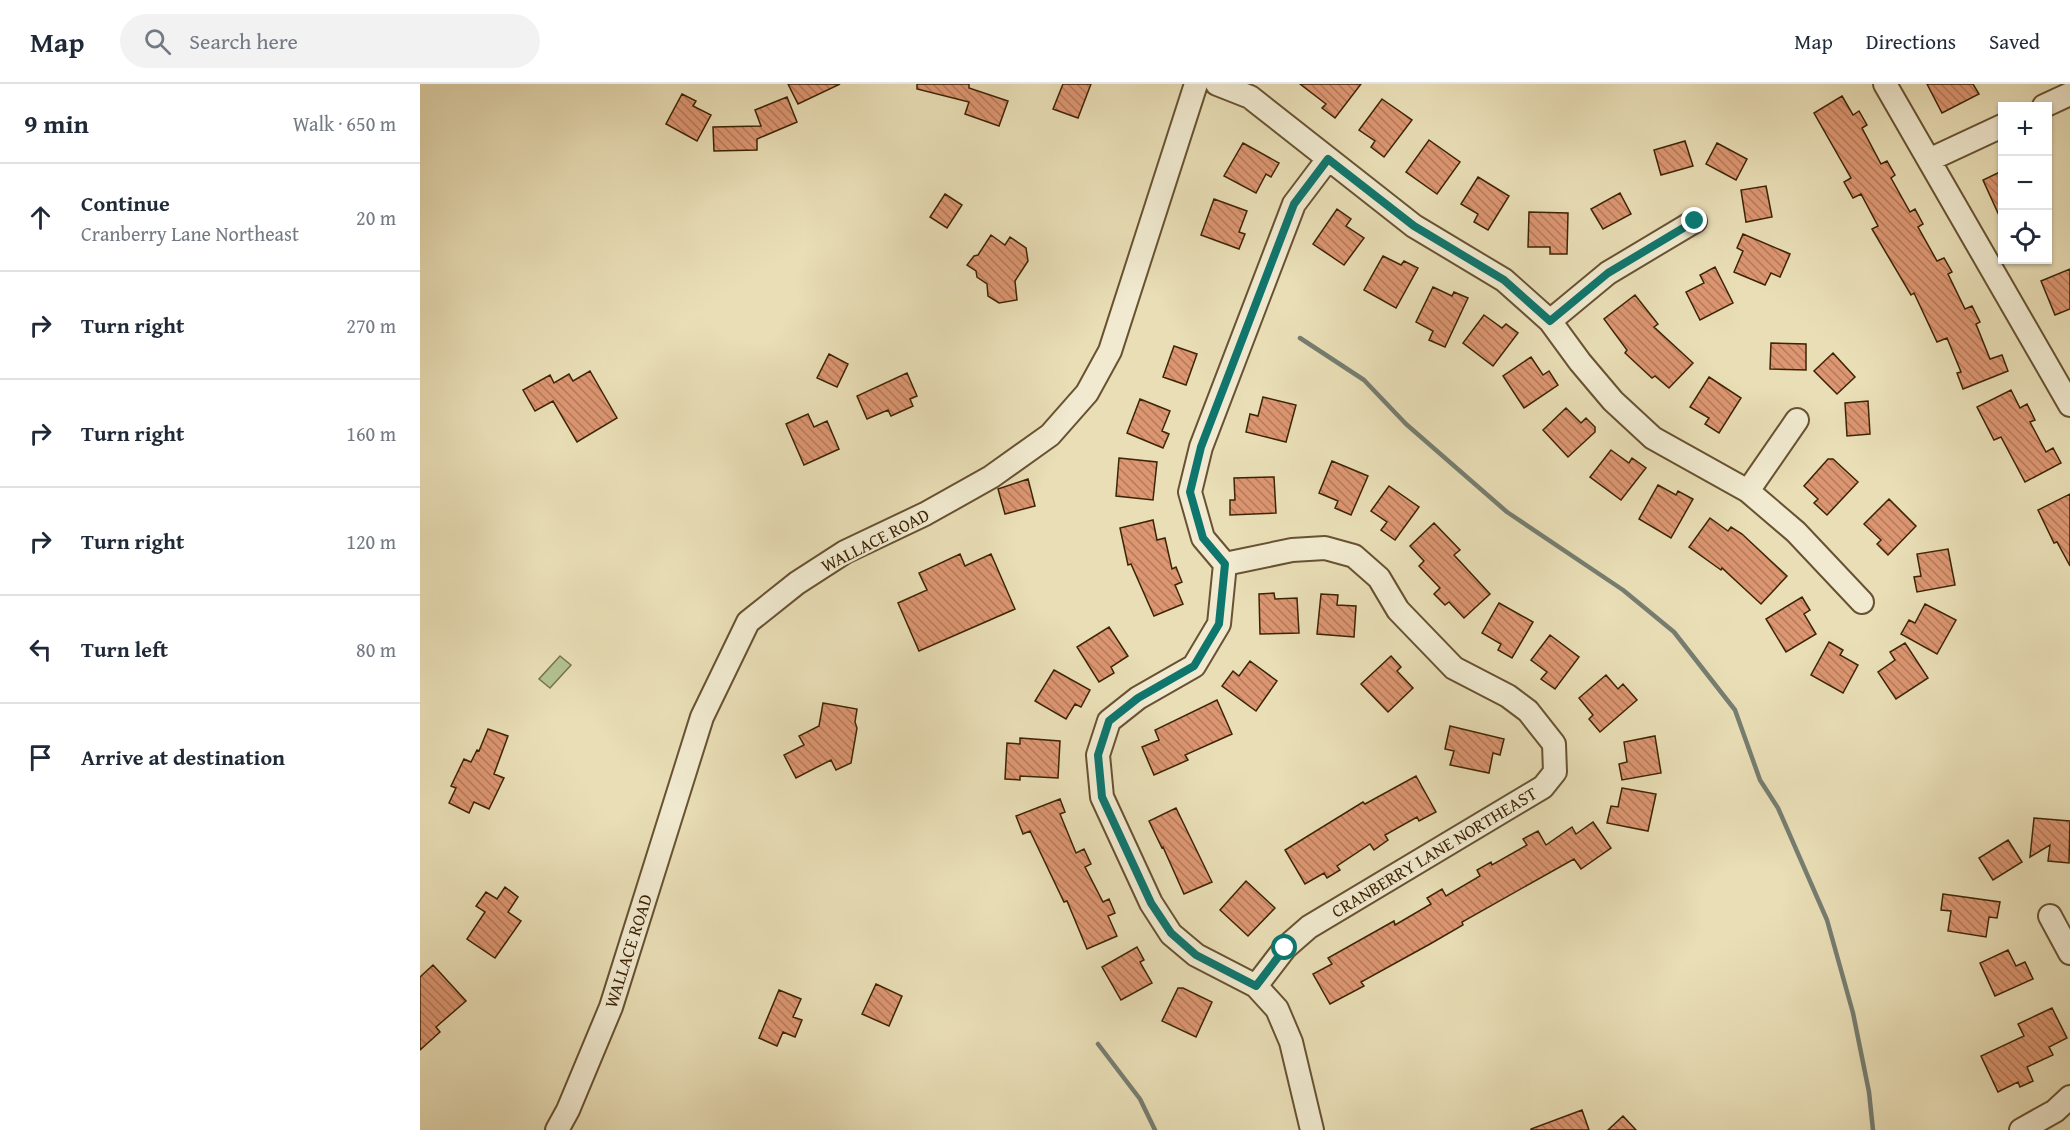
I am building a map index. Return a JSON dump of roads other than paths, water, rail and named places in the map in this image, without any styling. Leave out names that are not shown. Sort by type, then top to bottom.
[{"type":"street","name":"WALLACE ROAD","points":[[557,1130],[568,1110],[610,1006],[702,717],[748,622],[797,582],[845,552],[925,514],[991,477],[1050,435],[1087,393],[1110,351],[1196,84]]},
{"type":"street","points":[[1217,84],[1250,98],[1414,226],[1504,280],[1550,321],[1614,400],[1653,438],[1748,491],[1796,532],[1862,602]]},
{"type":"street","points":[[1885,84],[1929,160],[2062,372],[2070,405]]},
{"type":"street","points":[[2052,102],[2070,94]]},
{"type":"street","points":[[1929,160],[1998,128]]},
{"type":"street","points":[[1312,1130],[1291,1042],[1277,1009],[1256,986],[1196,955],[1171,933],[1151,903],[1102,797],[1098,755],[1109,721],[1138,698],[1194,666],[1219,624],[1225,564],[1203,538],[1190,492],[1192,481],[1201,447],[1294,204],[1328,159]]},
{"type":"street","points":[[1550,321],[1608,273],[1695,221]]},
{"type":"street","points":[[1748,491],[1797,420]]},
{"type":"street","name":"CRANBERRY LANE NORTHEAST","points":[[1225,564],[1292,550],[1325,548],[1354,556],[1379,578],[1398,610],[1454,668],[1508,696],[1528,711],[1554,744],[1555,772],[1543,787],[1309,927],[1285,948],[1256,986]]},
{"type":"street","points":[[2050,916],[2070,953]]},
{"type":"street","points":[[2021,1130],[2055,1112],[2070,1096]]},
{"type":"waterway","points":[[1300,338],[1364,380],[1406,424],[1507,512],[1623,590],[1674,632],[1735,710],[1760,780],[1778,808],[1827,920],[1853,1013],[1869,1092],[1873,1130]]},
{"type":"waterway","points":[[1098,1044],[1140,1099],[1155,1130]]}]
